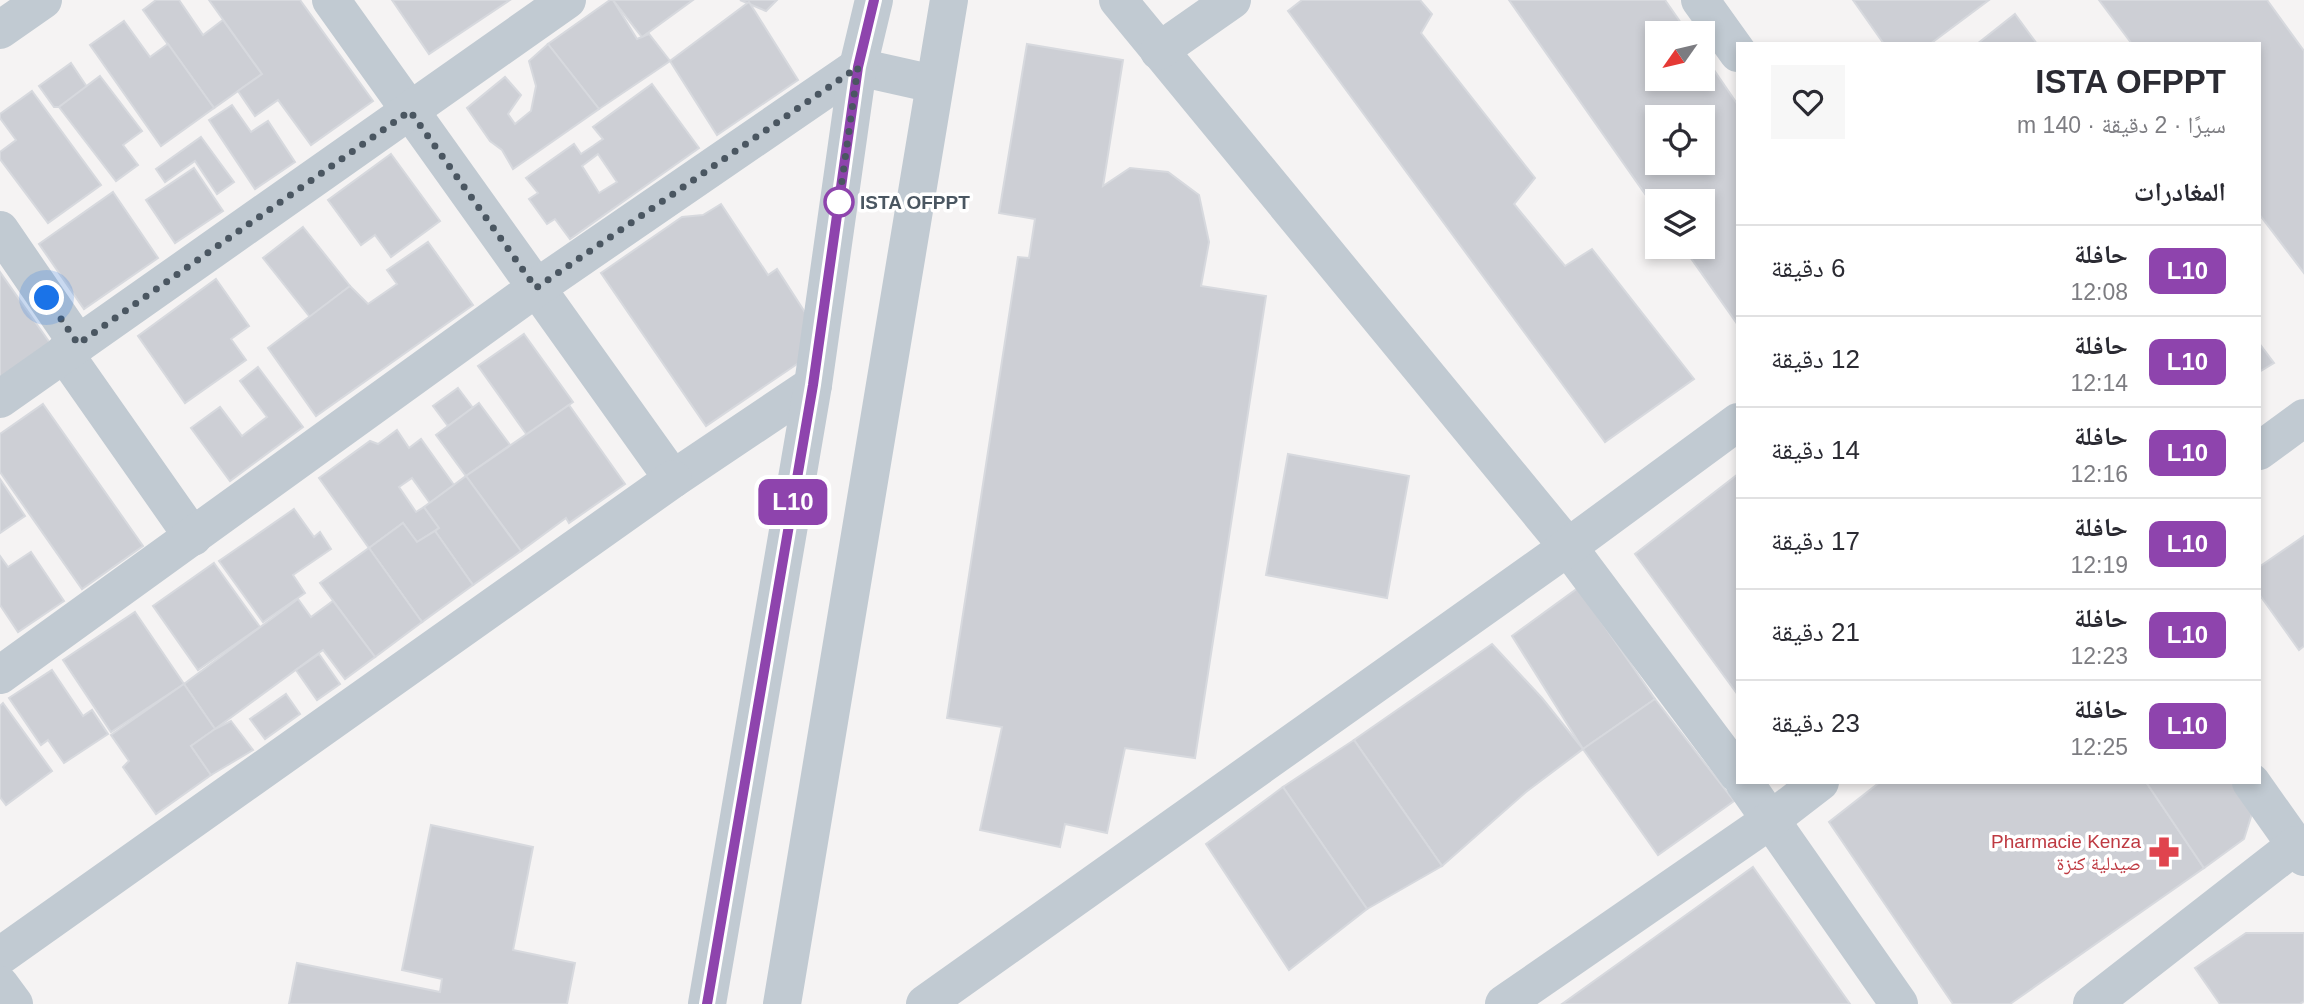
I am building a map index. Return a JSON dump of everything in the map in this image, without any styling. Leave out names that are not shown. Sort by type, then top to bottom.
[{"type":"street","points":[[0,30],[43,0]]},
{"type":"street","points":[[331,0],[673,479]]},
{"type":"street","points":[[0,400],[567,0]]},
{"type":"street","points":[[708,1004],[813,385],[858,67],[874,0]]},
{"type":"street","points":[[782,1004],[948,0]]},
{"type":"street","points":[[1118,0],[1568,547],[1736,771]]},
{"type":"street","points":[[1159,51],[1232,0]]},
{"type":"street","points":[[1700,0],[1736,50]]},
{"type":"street","points":[[0,675],[536,288],[858,67],[934,84]]},
{"type":"street","points":[[0,230],[71,349],[193,537]]},
{"type":"street","points":[[0,956],[673,479],[813,385]]},
{"type":"street","points":[[2261,450],[2304,418]]},
{"type":"street","points":[[925,1004],[1568,547],[1736,423]]},
{"type":"street","points":[[1746,784],[1899,1004]]},
{"type":"street","points":[[1504,1004],[1772,819],[1817,784]]},
{"type":"street","points":[[2092,1004],[2300,851],[2252,784]]},
{"type":"street","points":[[0,985],[14,1004]]},
{"type":"building","points":[[156,0],[179,0],[203,35],[223,20],[262,74],[214,108],[143,10]]},
{"type":"building","points":[[209,0],[300,0],[373,101],[311,145],[278,100],[255,116],[238,91],[262,74]]},
{"type":"building","points":[[392,0],[510,0],[429,54]]},
{"type":"building","points":[[613,0],[637,39],[649,34],[670,61],[599,109],[548,44]]},
{"type":"building","points":[[613,0],[693,0],[642,37]]},
{"type":"building","points":[[740,0],[777,0],[766,11]]},
{"type":"building","points":[[1302,0],[1420,0],[1432,14],[1421,33],[1535,178],[1514,204],[1565,266],[1592,249],[1694,379],[1605,442],[1288,11]]},
{"type":"building","points":[[1509,0],[1665,0],[1680,21],[1645,21],[1645,91],[1715,91],[1715,71],[1736,102],[1736,322],[1691,259],[1715,259],[1715,189],[1645,189],[1645,194]]},
{"type":"building","points":[[1853,0],[1989,0],[1933,42],[1883,42]]},
{"type":"building","points":[[2099,0],[2267,0],[2304,51],[2304,273],[2261,217],[2261,42],[2130,42]]},
{"type":"building","points":[[749,2],[798,80],[717,135],[670,61]]},
{"type":"building","points":[[2015,14],[2036,42],[1980,42]]},
{"type":"building","points":[[124,21],[150,57],[168,44],[214,108],[161,146],[90,45]]},
{"type":"building","points":[[548,44],[599,109],[513,169],[502,150],[490,141],[467,108],[505,77],[521,95],[508,114],[515,124],[531,111],[536,86],[529,61]]},
{"type":"building","name":"ISTA OFPPT","points":[[1027,44],[1123,60],[1103,186],[1130,168],[1168,172],[1199,195],[1209,242],[1201,286],[1266,296],[1195,758],[1125,748],[1107,833],[1065,824],[1060,847],[980,830],[1002,727],[947,718],[1018,257],[1029,258],[1035,219],[999,213]]},
{"type":"building","points":[[71,63],[87,87],[59,107],[54,107],[39,86]]},
{"type":"building","points":[[100,76],[142,131],[123,145],[138,165],[116,181],[59,107]]},
{"type":"building","points":[[652,84],[699,148],[570,239],[555,219],[547,224],[529,199],[538,193],[526,178],[574,144],[581,154],[603,139],[593,127]],"holes":[[[598,154],[617,182],[599,193],[582,166]]]},
{"type":"building","points":[[32,91],[101,185],[48,223],[0,159],[0,152],[16,140],[0,114]]},
{"type":"building","points":[[232,105],[251,132],[268,121],[295,162],[255,189],[209,120]]},
{"type":"building","points":[[201,137],[234,182],[217,194],[195,161],[165,182],[156,169]]},
{"type":"building","points":[[391,154],[440,221],[391,257],[375,235],[361,245],[328,200]]},
{"type":"building","points":[[194,168],[223,211],[175,243],[146,200]]},
{"type":"building","points":[[113,192],[158,258],[84,309],[39,244]]},
{"type":"building","points":[[721,204],[768,275],[777,269],[808,317],[803,360],[706,426],[601,273],[682,217],[703,215]]},
{"type":"building","points":[[303,227],[350,286],[310,317],[263,258]]},
{"type":"building","points":[[428,242],[473,305],[316,416],[268,348],[350,286],[368,304],[397,284],[387,270]]},
{"type":"building","points":[[0,272],[50,343],[0,379]]},
{"type":"building","points":[[216,279],[249,326],[231,339],[246,360],[185,403],[138,336]]},
{"type":"building","points":[[524,334],[573,402],[527,435],[478,366]]},
{"type":"building","points":[[2261,346],[2274,363],[2261,371]]},
{"type":"building","points":[[258,367],[303,427],[230,481],[191,428],[220,407],[242,436],[267,417],[240,381]]},
{"type":"building","points":[[458,388],[473,408],[448,426],[433,406]]},
{"type":"building","points":[[479,403],[510,445],[466,476],[436,435]]},
{"type":"building","points":[[43,404],[143,546],[82,589],[0,472],[0,434]]},
{"type":"building","points":[[569,405],[625,484],[569,523],[566,518],[521,551],[466,476]]},
{"type":"building","points":[[397,430],[409,448],[421,439],[454,485],[430,503],[412,478],[399,487],[416,512],[424,507],[439,528],[417,542],[403,523],[369,548],[319,478],[370,441],[378,444]]},
{"type":"building","points":[[1288,454],[1409,476],[1387,598],[1266,575]]},
{"type":"building","points":[[466,476],[521,551],[473,585],[435,531],[439,528],[424,507]]},
{"type":"building","points":[[1736,476],[1736,692],[1635,554]]},
{"type":"building","points":[[0,479],[25,516],[0,533]]},
{"type":"building","points":[[294,509],[314,537],[320,532],[331,549],[293,575],[305,593],[263,622],[219,561]]},
{"type":"building","points":[[403,523],[417,542],[435,531],[473,585],[422,622],[369,548]]},
{"type":"building","points":[[2304,536],[2304,646],[2299,650],[2261,597],[2261,566]]},
{"type":"building","points":[[369,548],[422,622],[375,657],[320,583]]},
{"type":"building","points":[[31,552],[64,601],[18,632],[0,605],[0,556],[8,567]]},
{"type":"building","points":[[214,563],[260,627],[198,670],[153,606]]},
{"type":"building","points":[[1578,588],[1655,699],[1583,749],[1512,636]]},
{"type":"building","points":[[298,599],[311,617],[333,601],[375,657],[345,679],[323,650],[215,729],[184,684]]},
{"type":"building","points":[[135,612],[184,684],[111,732],[63,660]]},
{"type":"building","points":[[1492,644],[1542,698],[1583,749],[1526,792],[1442,866],[1354,740]]},
{"type":"building","points":[[319,654],[340,684],[317,700],[296,670]]},
{"type":"building","points":[[52,670],[83,716],[92,710],[108,734],[64,763],[48,740],[41,745],[9,698]]},
{"type":"building","points":[[184,684],[215,729],[191,746],[211,775],[156,814],[123,767],[129,761],[111,735]]},
{"type":"building","points":[[286,694],[300,714],[265,739],[250,719]]},
{"type":"building","points":[[1655,699],[1734,801],[1658,855],[1583,749]]},
{"type":"building","points":[[3,703],[52,771],[6,805],[0,797],[0,706]]},
{"type":"building","points":[[231,721],[253,750],[211,775],[191,746]]},
{"type":"building","points":[[1354,740],[1442,866],[1367,909],[1283,787]]},
{"type":"building","points":[[1877,784],[2147,784],[2204,868],[2010,1004],[1953,1004],[1829,822]]},
{"type":"building","points":[[2147,784],[2243,784],[2256,801],[2244,839],[2204,868]]},
{"type":"building","points":[[1283,787],[1367,909],[1289,970],[1206,844]]},
{"type":"building","points":[[431,825],[533,847],[513,950],[575,963],[567,1004],[289,1004],[297,963],[440,992],[442,979],[402,970]]},
{"type":"building","points":[[1753,867],[1850,1004],[1562,1004],[1686,915]]},
{"type":"building","points":[[2246,933],[2304,933],[2304,1001],[2300,1004],[2220,1004],[2195,968]]},
{"type":"bus line","name":"L10","points":[[707,1004],[813,385],[858,67],[874,0]]},
{"type":"place","name":"ISTA OFPPT","points":[[839,202]]},
{"type":"place","name":"Pharmacie Kenza صيدلية كنزة","points":[[2164,852]]},
{"type":"route","points":[[47,298],[78,344],[410,111],[536,288],[858,67],[839,202]]}]
